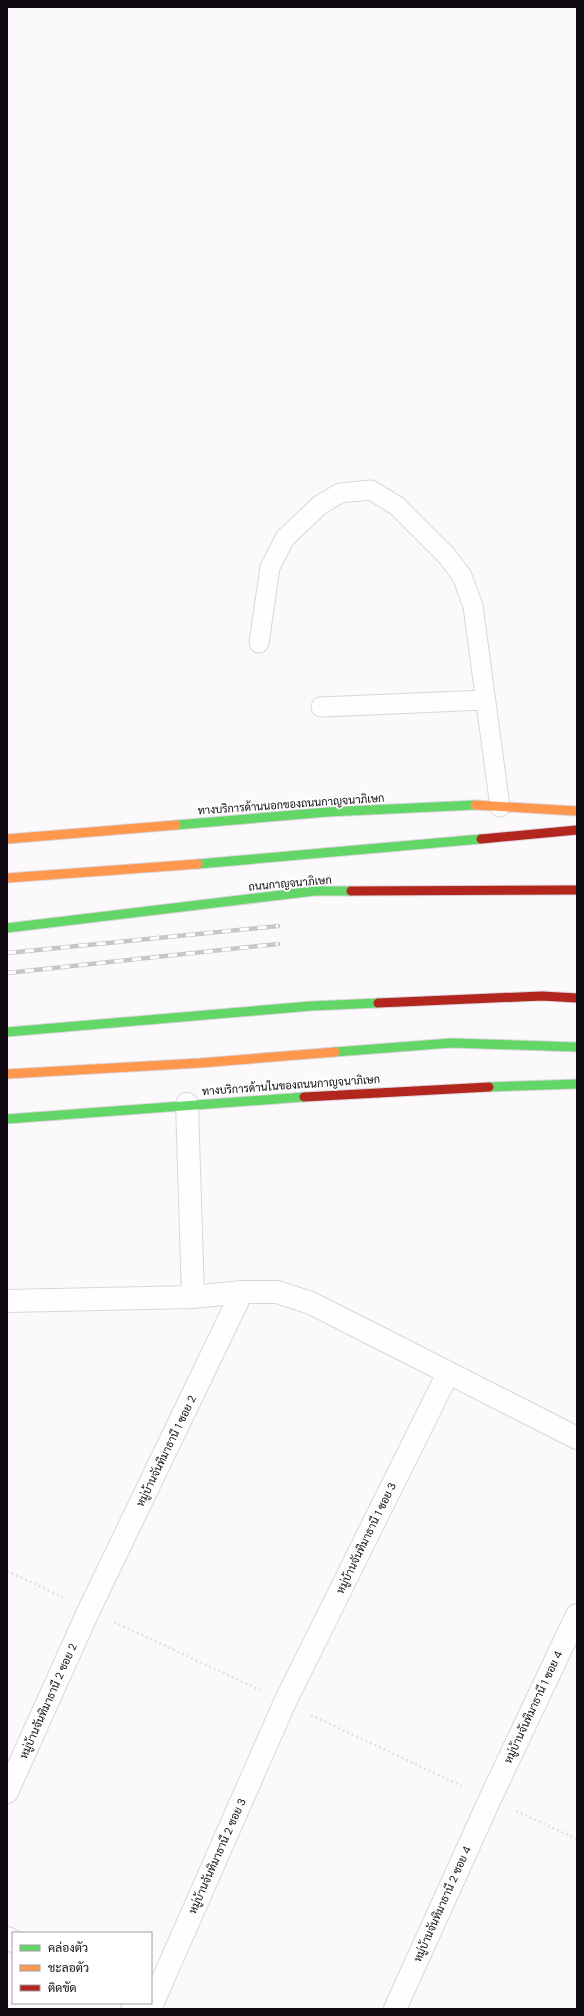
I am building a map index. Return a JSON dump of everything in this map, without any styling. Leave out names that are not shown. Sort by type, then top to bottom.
[{"type":"main road","name":"ทางบริการด้านนอกของถนนกาญจนาภิเษก","points":[[7,839],[328,812],[466,805],[577,812]]},
{"type":"main road","points":[[7,878],[179,866],[577,830]]},
{"type":"main road","name":"ถนนกาญจนาภิเษก","points":[[7,928],[316,891],[577,890]]},
{"type":"main road","points":[[7,1032],[311,1006],[542,996],[577,998]]},
{"type":"main road","points":[[7,1074],[200,1063],[451,1043],[577,1047]]},
{"type":"main road","name":"ทางบริการด้านในของถนนกาญจนาภิเษก","points":[[7,1119],[187,1104],[452,1087],[577,1084]]},
{"type":"street","points":[[187,1104],[193,1297]]},
{"type":"street","points":[[7,1301],[193,1297],[242,1292],[277,1292],[310,1302],[577,1438]]},
{"type":"street","name":"หมู่บ้านจันทิมาธานี 1 ซอย 2","points":[[89,1610],[242,1292]]},
{"type":"street","name":"หมู่บ้านจันทิมาธานี 1 ซอย 3","points":[[285,1702],[448,1373]]},
{"type":"street","name":"หมู่บ้านจันทิมาธานี 2 ซอย 2","points":[[7,1792],[89,1610]]},
{"type":"street","name":"หมู่บ้านจันทิมาธานี 1 ซอย 4","points":[[490,1799],[577,1615]]},
{"type":"street","name":"หมู่บ้านจันทิมาธานี 2 ซอย 3","points":[[150,2009],[285,1702]]},
{"type":"street","name":"หมู่บ้านจันทิมาธานี 2 ซอย 4","points":[[394,2009],[490,1799]]},
{"type":"street","points":[[134,2004],[144,2009]]},
{"type":"lane","points":[[259,643],[270,567],[285,538],[320,505],[340,493],[371,490],[397,506],[447,556],[462,576],[473,606],[500,807]]},
{"type":"lane","points":[[321,707],[485,700]]},
{"type":"railway","points":[[7,953],[278,926]]},
{"type":"railway","points":[[7,973],[278,944]]},
{"type":"traffic: fast","points":[[176,825],[328,812],[475,805]]},
{"type":"traffic: fast","points":[[198,864],[481,839]]},
{"type":"traffic: fast","points":[[7,928],[315,891],[351,891]]},
{"type":"traffic: fast","points":[[7,1032],[311,1006],[378,1003]]},
{"type":"traffic: fast","points":[[335,1052],[451,1043],[577,1047]]},
{"type":"traffic: fast","points":[[489,1087],[577,1084]]},
{"type":"traffic: fast","points":[[7,1119],[304,1097]]},
{"type":"traffic: slow","points":[[475,805],[577,811]]},
{"type":"traffic: slow","points":[[7,839],[176,825]]},
{"type":"traffic: slow","points":[[7,878],[198,864]]},
{"type":"traffic: slow","points":[[7,1074],[200,1063],[335,1052]]},
{"type":"traffic: jam","points":[[481,839],[577,830]]},
{"type":"traffic: jam","points":[[351,891],[577,890]]},
{"type":"traffic: jam","points":[[378,1003],[542,996],[577,998]]},
{"type":"traffic: jam","points":[[304,1097],[489,1087]]}]
